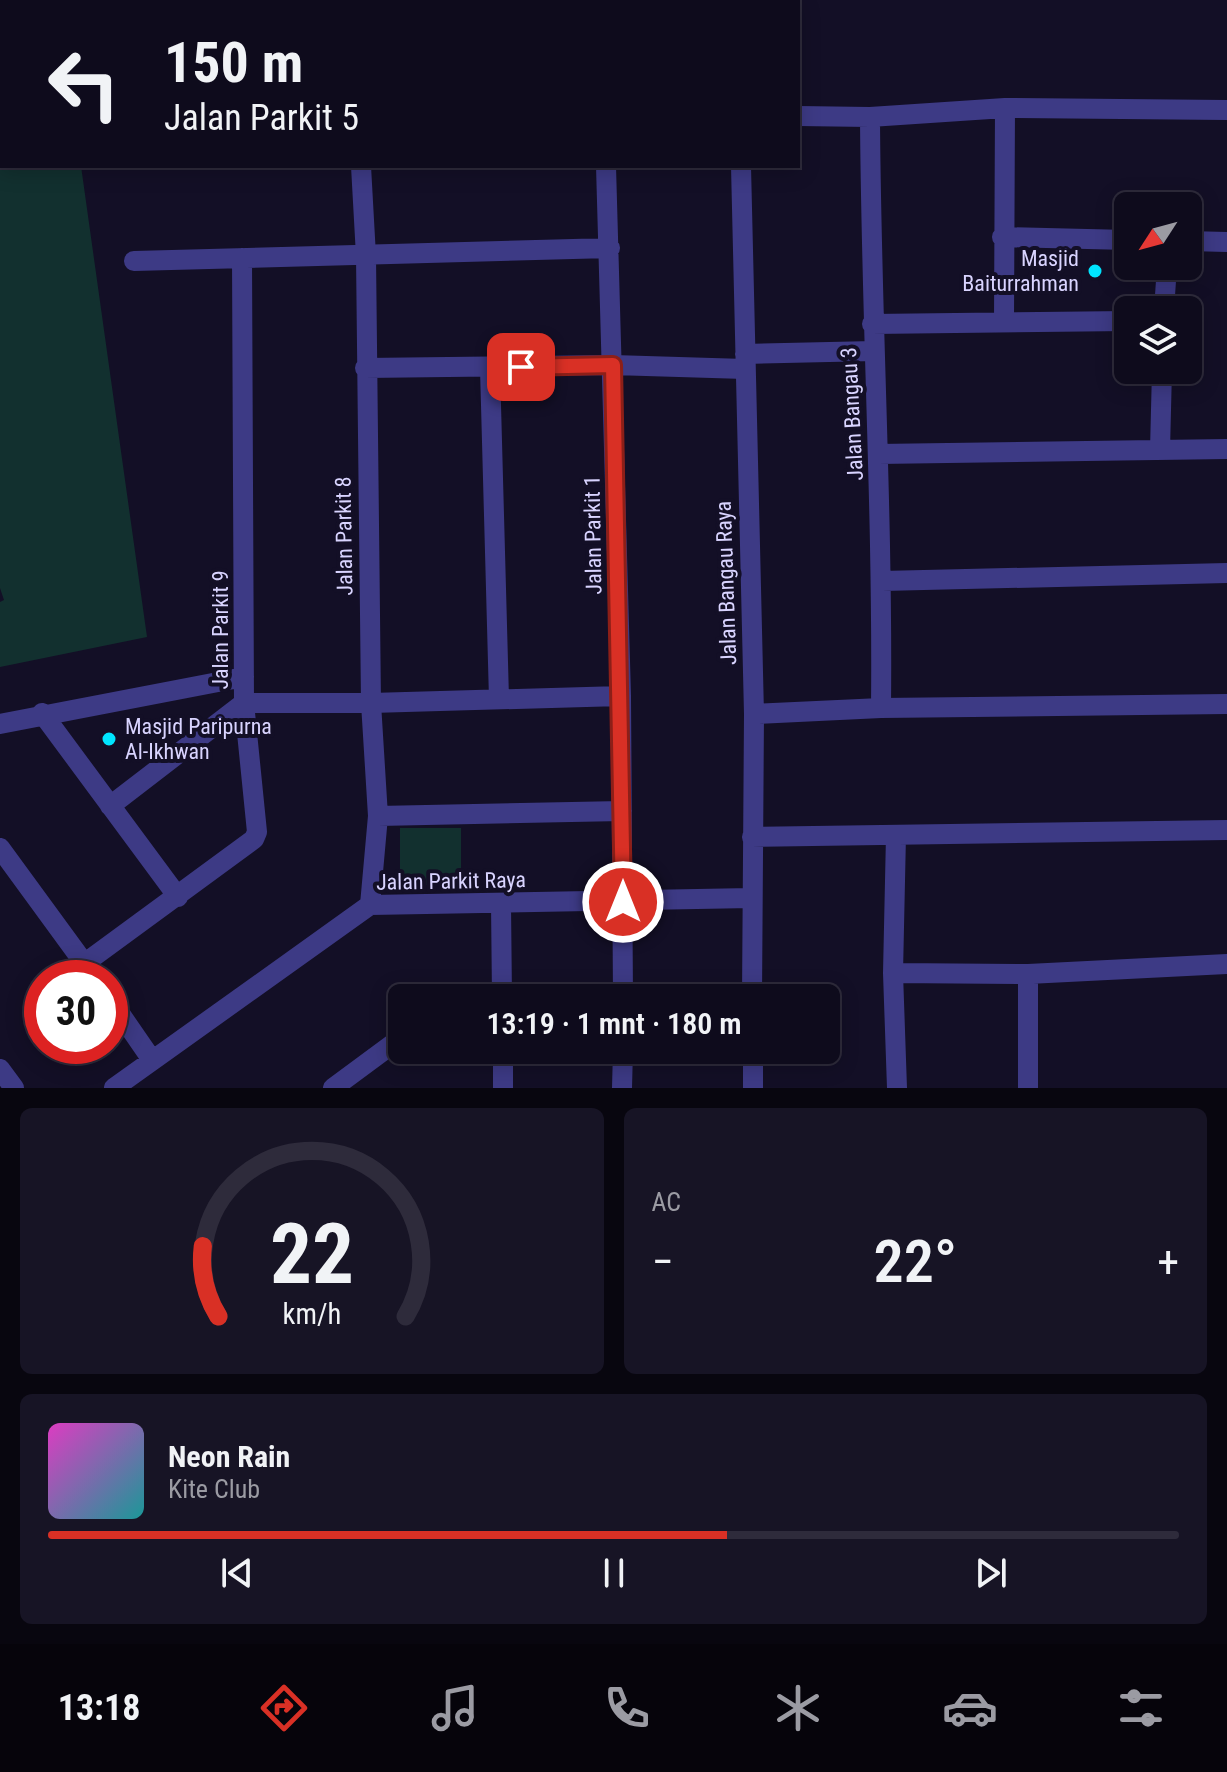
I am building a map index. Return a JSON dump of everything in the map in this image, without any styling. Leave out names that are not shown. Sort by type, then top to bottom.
[{"type":"street","points":[[1004,320],[1005,108]]},
{"type":"street","points":[[800,116],[870,117],[1005,108],[1227,110]]},
{"type":"street","name":"Jalan Bangau 3","points":[[870,117],[872,324],[882,581],[881,708]]},
{"type":"street","name":"Jalan Parkit 8","points":[[361,168],[366,256],[371,703],[378,816],[370,905]]},
{"type":"street","name":"Jalan Parkit 1","points":[[606,168],[621,696],[623,984]]},
{"type":"street","name":"Jalan Bangau Raya","points":[[741,168],[754,714],[752,984]]},
{"type":"street","points":[[1002,237],[1114,240]]},
{"type":"street","points":[[1202,241],[1227,242]]},
{"type":"street","points":[[134,261],[610,248]]},
{"type":"street","name":"Jalan Parkit 9","points":[[102,960],[256,836],[244,703],[242,258]]},
{"type":"street","points":[[872,324],[1114,321]]},
{"type":"street","points":[[365,368],[745,361],[874,351]]},
{"type":"street","points":[[490,368],[499,699]]},
{"type":"street","points":[[1160,450],[1162,384]]},
{"type":"street","points":[[878,454],[1227,449]]},
{"type":"street","points":[[882,581],[1227,573]]},
{"type":"street","points":[[0,724],[42,713],[244,677]]},
{"type":"street","points":[[110,806],[244,703],[621,696]]},
{"type":"street","points":[[754,714],[881,708],[1227,704]]},
{"type":"street","points":[[42,713],[178,897]]},
{"type":"street","points":[[378,816],[622,811]]},
{"type":"street","points":[[752,837],[1227,830]]},
{"type":"street","points":[[896,835],[893,973],[897,1088]]},
{"type":"street","points":[[0,848],[83,960]]},
{"type":"street","name":"Jalan Parkit Raya","points":[[114,1088],[370,905],[751,898]]},
{"type":"street","points":[[501,904],[502,984]]},
{"type":"street","points":[[893,973],[1028,974],[1227,964]]},
{"type":"street","points":[[1028,974],[1028,1088]]},
{"type":"street","points":[[128,1025],[152,1060]]},
{"type":"street","points":[[333,1088],[388,1047]]},
{"type":"street","points":[[503,1064],[503,1088]]},
{"type":"street","points":[[622,1088],[623,1064]]},
{"type":"street","points":[[753,1064],[753,1088]]},
{"type":"street","points":[[0,1069],[14,1088]]},
{"type":"green space","points":[[0,168],[81,168],[147,637],[0,667],[0,602],[4,600],[0,588]]},
{"type":"green space","points":[[400,828],[461,828],[461,885],[400,885]]},
{"type":"place","name":"Masjid Baiturrahman","points":[[1095,271]]},
{"type":"place","name":"Masjid Paripurna Al-Ikhwan","points":[[109,739]]},
{"type":"route","points":[[521,367],[613,365],[623,902]]}]
